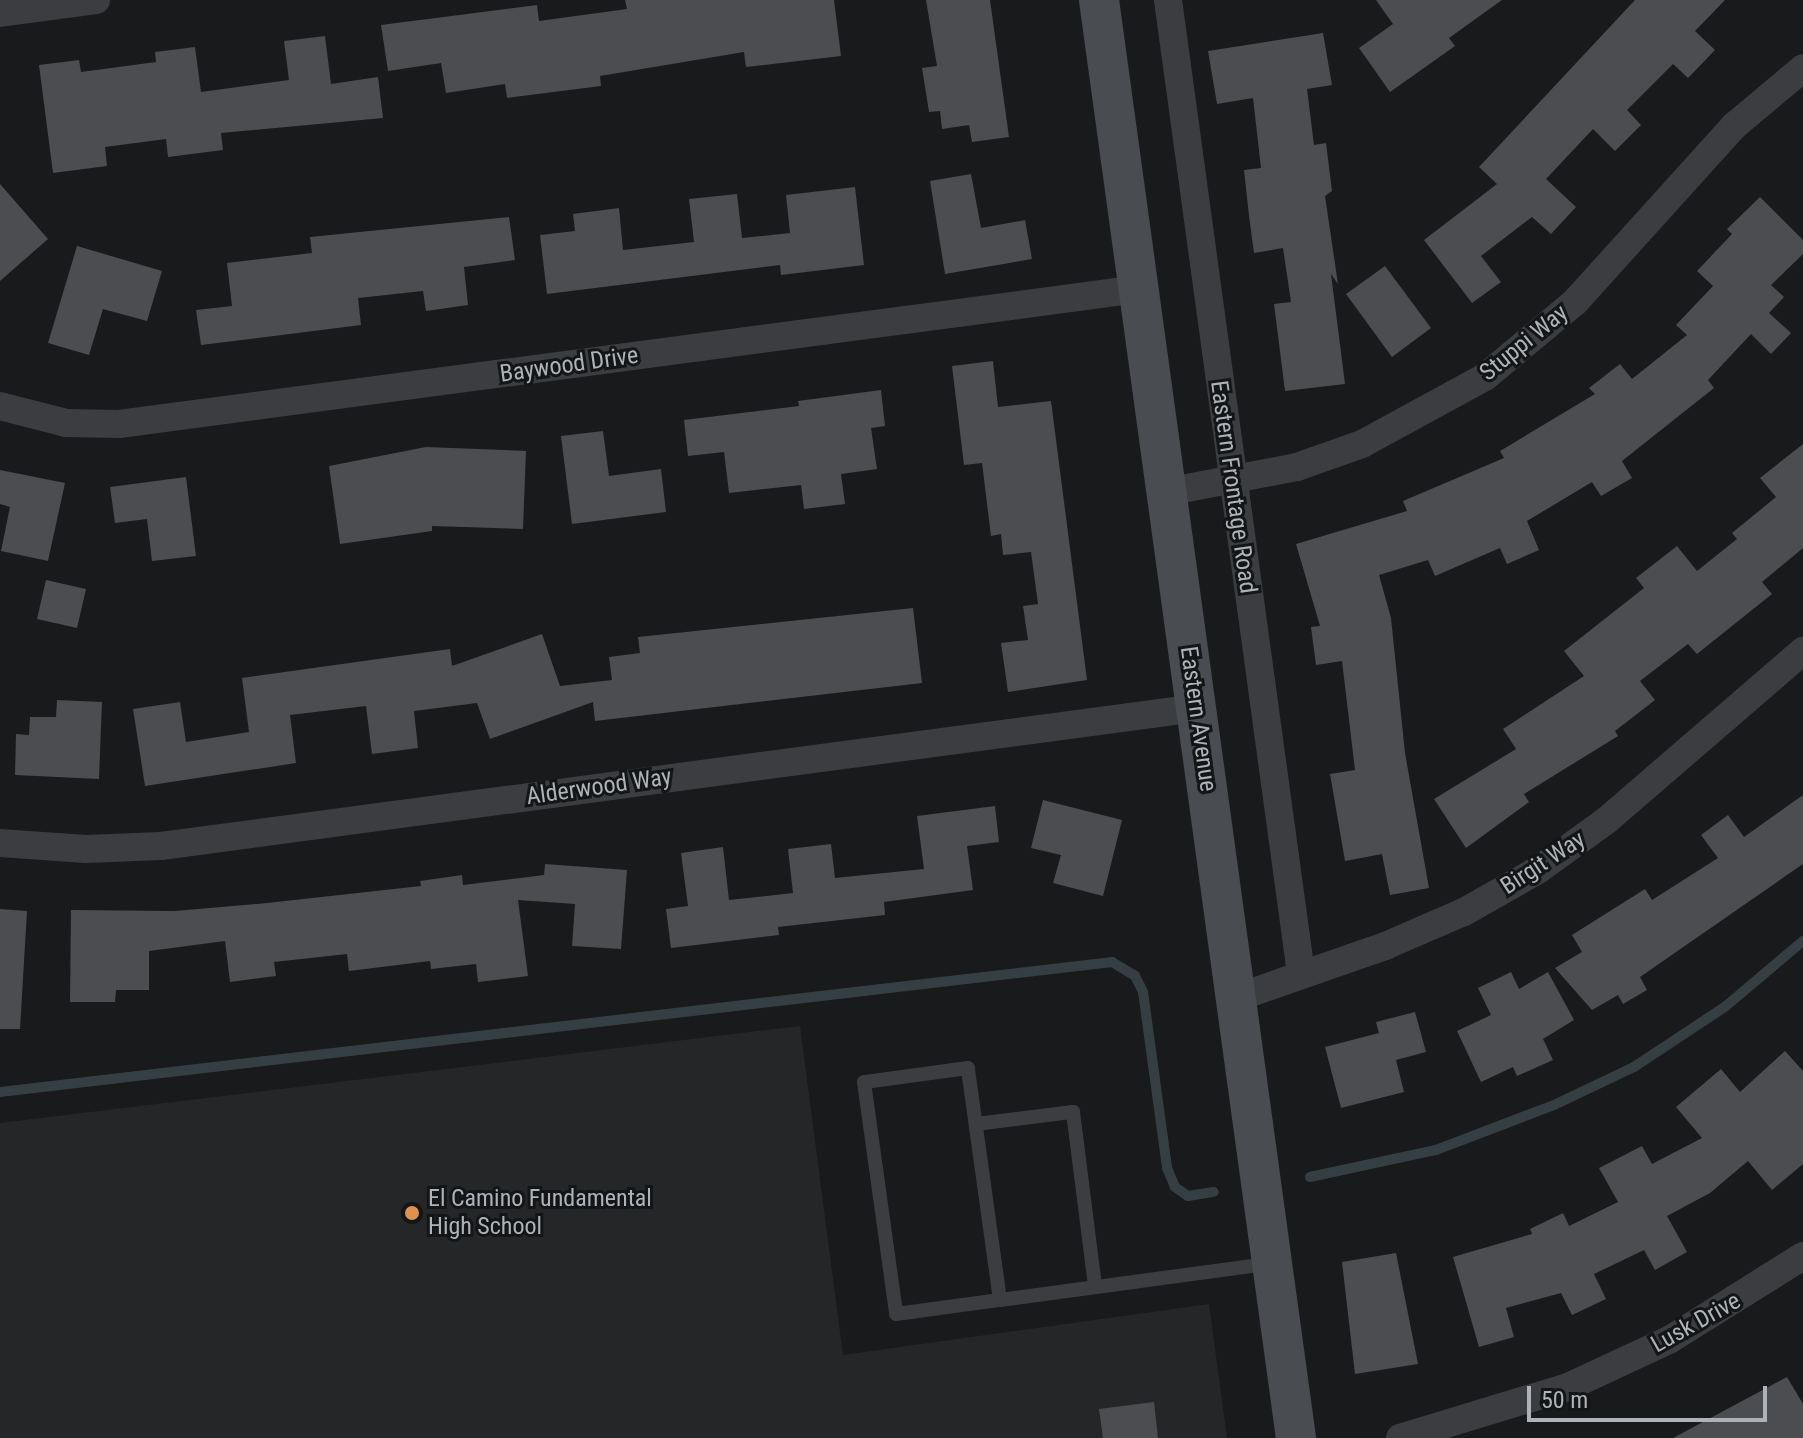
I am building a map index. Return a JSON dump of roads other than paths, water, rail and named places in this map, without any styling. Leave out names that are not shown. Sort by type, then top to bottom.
[{"type":"main road","name":"Eastern Avenue","points":[[1099,0],[1296,1438]]},
{"type":"street","points":[[0,13],[96,0]]},
{"type":"street","name":"Eastern Frontage Road","points":[[1168,0],[1301,973]]},
{"type":"street","name":"Stuppi Way","points":[[1166,492],[1297,467],[1362,444],[1485,377],[1575,302],[1734,126],[1803,68]]},
{"type":"street","name":"Baywood Drive","points":[[0,406],[66,423],[119,424],[1139,289]]},
{"type":"street","name":"Birgit Way","points":[[1236,998],[1464,912],[1538,870],[1607,820],[1803,651]]},
{"type":"street","name":"Alderwood Way","points":[[0,843],[86,849],[161,846],[1196,708]]},
{"type":"street","name":"Lusk Drive","points":[[1400,1438],[1568,1387],[1669,1340],[1803,1256]]},
{"type":"lane","points":[[1000,1300],[968,1068],[864,1082],[896,1314],[1000,1300],[1272,1263]]},
{"type":"lane","points":[[976,1124],[1073,1112],[1095,1287]]},
{"type":"waterway","points":[[1310,1177],[1436,1150],[1554,1105],[1634,1067],[1726,1006],[1803,941]]},
{"type":"waterway","points":[[0,1092],[1112,962],[1135,976],[1143,992],[1167,1168],[1175,1187],[1188,1196],[1214,1192]]},
{"type":"place","name":"El Camino Fundamental High School","points":[[412,1213]]}]
